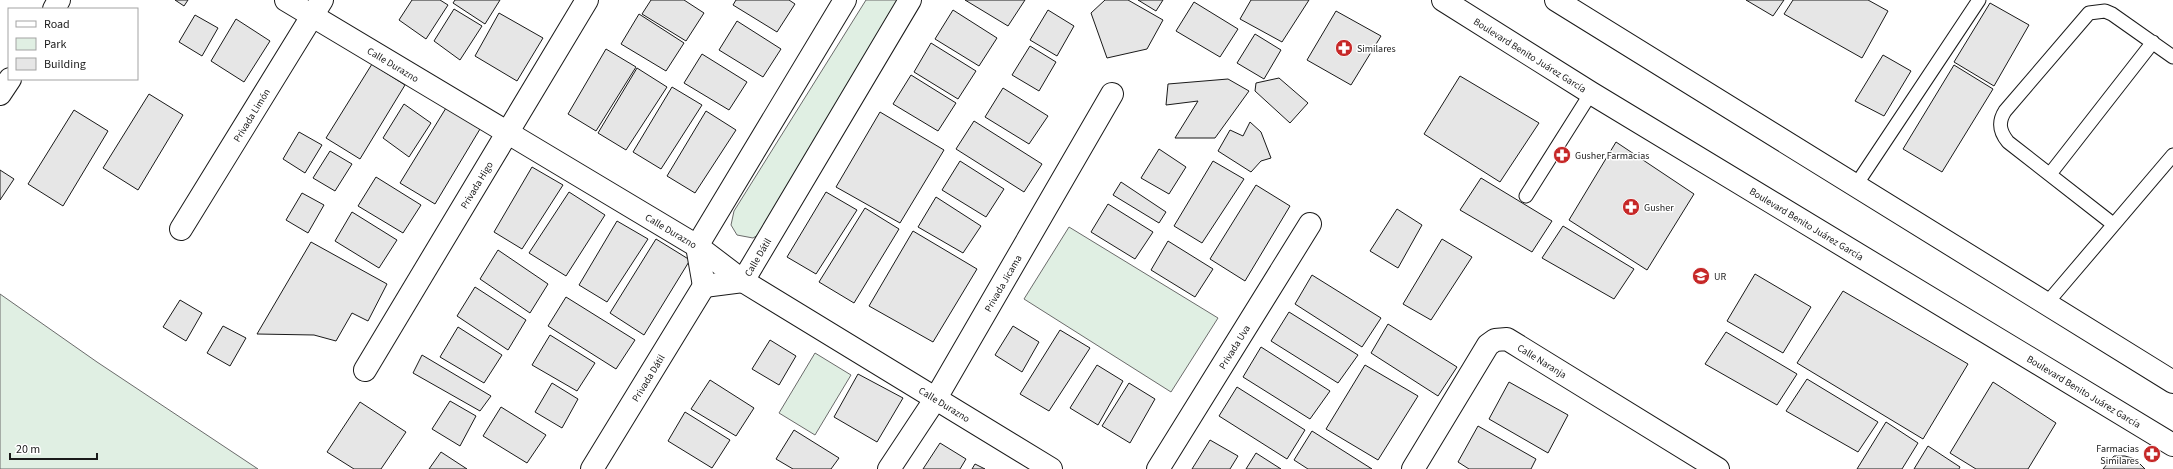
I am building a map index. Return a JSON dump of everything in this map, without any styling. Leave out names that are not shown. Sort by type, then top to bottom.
[{"type":"street","name":"Calle Durazno","points":[[286,0],[317,8],[507,133],[697,246],[743,281],[1051,469]]},
{"type":"street","name":"Privada Higo","points":[[365,370],[588,0]]},
{"type":"street","points":[[704,286],[697,246],[845,0]]},
{"type":"street","name":"Calle Dátil","points":[[704,286],[743,281],[910,0]]},
{"type":"street","name":"Boulevard Benito Juárez García","points":[[1443,0],[1591,93],[2173,445]]},
{"type":"street","points":[[1556,0],[2173,382]]},
{"type":"street","name":"Privada Limón","points":[[181,229],[317,8]]},
{"type":"street","points":[[0,94],[9,80]]},
{"type":"street","name":"Privada Jicama","points":[[890,469],[936,398],[1112,94]]},
{"type":"street","name":"Privada Uva","points":[[1158,469],[1310,224]]},
{"type":"street","name":"Privada Dátil","points":[[592,469],[704,286]]},
{"type":"street","name":"Calle Naranja","points":[[1413,469],[1488,345],[1495,340],[1507,339],[1718,469]]},
{"type":"lane","points":[[1856,185],[1979,0]]},
{"type":"lane","points":[[2112,224],[2002,135],[2000,127],[2001,118],[2005,110],[2089,13],[2105,11],[2153,42],[2173,57]]},
{"type":"lane","points":[[2050,174],[2153,42]]},
{"type":"lane","points":[[1526,196],[1591,93]]},
{"type":"lane","points":[[2047,303],[2112,224],[2173,155]]},
{"type":"green space","points":[[866,0],[908,0],[765,231],[753,238],[737,235],[731,225],[734,211]]},
{"type":"green space","points":[[1069,227],[1218,318],[1171,392],[1024,299]]},
{"type":"green space","points":[[0,294],[97,362],[258,469],[0,469]]},
{"type":"green space","points":[[815,353],[851,375],[815,435],[779,413]]},
{"type":"building","points":[[175,0],[188,0],[184,6]]},
{"type":"building","points":[[412,0],[440,0],[448,5],[426,39],[399,20]]},
{"type":"building","points":[[455,0],[500,0],[485,24],[453,3]]},
{"type":"building","points":[[651,0],[684,0],[704,13],[686,41],[642,14]]},
{"type":"building","points":[[736,0],[789,0],[795,4],[777,32],[733,5]]},
{"type":"building","points":[[965,0],[1025,0],[1008,26]]},
{"type":"building","points":[[1105,0],[1128,0],[1163,20],[1147,49],[1107,58],[1091,13]]},
{"type":"building","points":[[1138,0],[1163,0],[1156,11]]},
{"type":"building","points":[[1251,0],[1309,0],[1282,42],[1240,19]]},
{"type":"building","points":[[1746,0],[1784,0],[1773,16]]},
{"type":"building","points":[[1793,0],[1868,0],[1888,11],[1862,58],[1784,14]]},
{"type":"building","points":[[1194,2],[1238,29],[1220,57],[1176,31]]},
{"type":"building","points":[[1990,3],[2029,25],[1994,86],[1954,62]]},
{"type":"building","points":[[454,9],[482,26],[460,60],[434,41]]},
{"type":"building","points":[[953,10],[997,38],[979,66],[935,39]]},
{"type":"building","points":[[1048,10],[1074,26],[1057,56],[1030,40]]},
{"type":"building","name":"Similares","points":[[1336,11],[1381,36],[1351,85],[1307,60]]},
{"type":"building","points":[[499,13],[543,38],[517,81],[475,56]]},
{"type":"building","points":[[639,14],[684,43],[666,71],[621,44]]},
{"type":"building","points":[[195,15],[218,28],[202,56],[179,42]]},
{"type":"building","points":[[236,19],[270,41],[244,82],[211,61]]},
{"type":"building","points":[[737,21],[781,49],[763,77],[719,50]]},
{"type":"building","points":[[1255,34],[1281,50],[1264,79],[1237,63]]},
{"type":"building","points":[[931,43],[976,71],[958,99],[914,72]]},
{"type":"building","points":[[1030,46],[1056,62],[1039,91],[1012,75]]},
{"type":"building","points":[[606,49],[636,67],[596,131],[568,114]]},
{"type":"building","points":[[702,54],[747,82],[729,110],[684,83]]},
{"type":"building","points":[[1883,55],[1911,71],[1884,116],[1855,101]]},
{"type":"building","points":[[372,64],[405,85],[360,159],[326,138]]},
{"type":"building","points":[[1954,65],[1993,89],[1942,172],[1903,149]]},
{"type":"building","points":[[637,68],[667,87],[626,150],[598,133]]},
{"type":"building","points":[[911,75],[956,103],[938,131],[893,104]]},
{"type":"building","points":[[1460,76],[1539,123],[1500,182],[1424,134]]},
{"type":"building","points":[[1279,78],[1308,103],[1290,123],[1255,91],[1256,83]]},
{"type":"building","points":[[1228,79],[1249,91],[1215,138],[1175,138],[1198,101],[1166,105],[1168,84]]},
{"type":"building","points":[[672,87],[702,105],[661,169],[633,152]]},
{"type":"building","points":[[1003,88],[1048,116],[1029,144],[985,117]]},
{"type":"building","points":[[149,94],[183,115],[138,190],[103,168]]},
{"type":"building","points":[[404,104],[431,123],[409,157],[383,138]]},
{"type":"building","points":[[446,108],[480,129],[435,204],[400,183]]},
{"type":"building","points":[[74,110],[108,131],[63,206],[28,184]]},
{"type":"building","points":[[706,111],[736,130],[695,193],[667,176]]},
{"type":"building","points":[[880,112],[944,150],[900,223],[836,187]]},
{"type":"building","points":[[974,121],[1042,164],[1024,192],[956,149]]},
{"type":"building","points":[[1250,122],[1261,132],[1271,158],[1261,161],[1251,172],[1218,151],[1230,130],[1243,136]]},
{"type":"building","points":[[299,132],[322,145],[305,173],[283,159]]},
{"type":"building","name":"Gusher","points":[[1616,142],[1694,194],[1647,270],[1569,220]]},
{"type":"building","points":[[1159,149],[1186,167],[1169,194],[1141,178]]},
{"type":"building","points":[[330,151],[352,164],[335,191],[313,178]]},
{"type":"building","points":[[960,161],[1004,189],[986,217],[942,190]]},
{"type":"building","points":[[1213,161],[1244,179],[1202,243],[1174,226]]},
{"type":"building","points":[[532,167],[563,185],[522,249],[494,232]]},
{"type":"building","points":[[0,170],[14,179],[0,200]]},
{"type":"building","points":[[376,177],[421,205],[403,233],[358,206]]},
{"type":"building","points":[[1481,178],[1552,221],[1532,252],[1460,210]]},
{"type":"building","points":[[1121,182],[1166,212],[1159,223],[1113,195]]},
{"type":"building","points":[[1256,185],[1290,206],[1245,281],[1210,259]]},
{"type":"building","points":[[569,192],[605,215],[566,276],[529,253]]},
{"type":"building","points":[[826,192],[857,210],[816,274],[787,257]]},
{"type":"building","points":[[302,193],[324,205],[308,233],[286,220]]},
{"type":"building","points":[[936,197],[981,226],[963,253],[918,227]]},
{"type":"building","points":[[1108,204],[1153,232],[1135,259],[1091,232]]},
{"type":"building","points":[[865,208],[899,229],[854,303],[819,282]]},
{"type":"building","points":[[1397,209],[1422,225],[1398,268],[1370,251]]},
{"type":"building","points":[[352,212],[397,240],[379,268],[335,241]]},
{"type":"building","points":[[617,221],[648,239],[607,302],[579,285]]},
{"type":"building","points":[[1563,226],[1634,269],[1614,299],[1542,258]]},
{"type":"building","points":[[913,231],[977,269],[933,342],[869,306]]},
{"type":"building","points":[[656,239],[690,260],[644,335],[610,313]]},
{"type":"building","points":[[1442,239],[1472,257],[1431,320],[1403,304]]},
{"type":"building","points":[[1168,241],[1213,269],[1195,297],[1151,270]]},
{"type":"building","points":[[311,242],[387,284],[368,321],[352,313],[336,341],[314,335],[257,334]]},
{"type":"building","points":[[498,250],[548,284],[530,313],[480,279]]},
{"type":"building","points":[[1755,274],[1811,307],[1783,353],[1727,321]]},
{"type":"building","points":[[1312,275],[1381,318],[1362,347],[1295,304]]},
{"type":"building","points":[[475,287],[526,320],[508,350],[457,316]]},
{"type":"building","points":[[1843,291],[1968,364],[1923,439],[1797,363]]},
{"type":"building","points":[[566,297],[635,340],[616,369],[548,326]]},
{"type":"building","points":[[180,300],[202,313],[186,341],[163,327]]},
{"type":"building","points":[[1289,312],[1358,355],[1338,383],[1271,341]]},
{"type":"building","points":[[1388,324],[1457,367],[1438,396],[1371,353]]},
{"type":"building","points":[[223,326],[246,338],[230,366],[207,353]]},
{"type":"building","points":[[1013,326],[1039,342],[1022,372],[995,355]]},
{"type":"building","points":[[458,327],[502,355],[484,383],[440,357]]},
{"type":"building","points":[[1060,330],[1090,348],[1049,411],[1020,394]]},
{"type":"building","points":[[1726,332],[1797,374],[1777,405],[1705,364]]},
{"type":"building","points":[[550,335],[595,363],[577,391],[532,365]]},
{"type":"building","points":[[770,340],[796,356],[779,385],[752,369]]},
{"type":"building","points":[[1261,347],[1330,391],[1310,419],[1243,377]]},
{"type":"building","points":[[422,355],[491,396],[480,411],[413,373]]},
{"type":"building","points":[[1097,365],[1123,381],[1098,425],[1070,408]]},
{"type":"building","points":[[1365,365],[1418,396],[1378,460],[1326,429]]},
{"type":"building","points":[[858,374],[903,398],[877,442],[834,417]]},
{"type":"building","points":[[1807,379],[1878,422],[1858,452],[1786,411]]},
{"type":"building","points":[[710,380],[754,408],[736,436],[691,409]]},
{"type":"building","points":[[1509,382],[1568,415],[1548,453],[1489,419]]},
{"type":"building","points":[[1993,382],[2056,423],[2028,469],[1976,469],[1950,453]]},
{"type":"building","points":[[552,383],[578,399],[562,428],[535,412]]},
{"type":"building","points":[[1129,383],[1155,399],[1130,443],[1102,426]]},
{"type":"building","points":[[1237,387],[1305,430],[1287,459],[1219,416]]},
{"type":"building","points":[[450,401],[476,416],[460,446],[432,429]]},
{"type":"building","points":[[360,402],[406,432],[381,469],[354,469],[327,452]]},
{"type":"building","points":[[501,407],[546,435],[527,463],[483,436]]},
{"type":"building","points":[[685,412],[730,440],[712,468],[668,441]]},
{"type":"building","points":[[1886,422],[1918,443],[1902,469],[1857,469]]},
{"type":"building","points":[[1478,426],[1536,459],[1531,469],[1469,469],[1458,462]]},
{"type":"building","points":[[794,430],[839,458],[831,469],[793,469],[776,459]]},
{"type":"building","points":[[1312,431],[1372,469],[1308,469],[1294,460]]},
{"type":"building","points":[[1210,440],[1238,456],[1230,469],[1192,469]]},
{"type":"building","points":[[940,443],[966,459],[960,469],[923,469]]},
{"type":"building","points":[[1928,446],[1960,467],[1959,469],[1914,469]]},
{"type":"building","points":[[441,452],[467,469],[429,469]]},
{"type":"building","points":[[1256,453],[1281,469],[1246,469]]},
{"type":"building","points":[[2114,456],[2125,456],[2135,459],[2145,469],[2103,469]]},
{"type":"building","points":[[975,464],[985,469],[972,469]]},
{"type":"place","name":"Similares","points":[[1344,48]]},
{"type":"place","name":"Gusher Farmacias","points":[[1562,155]]},
{"type":"place","name":"Gusher","points":[[1631,207]]},
{"type":"place","name":"UR","points":[[1701,276]]},
{"type":"place","name":"Farmacias Similares","points":[[2152,454]]}]
